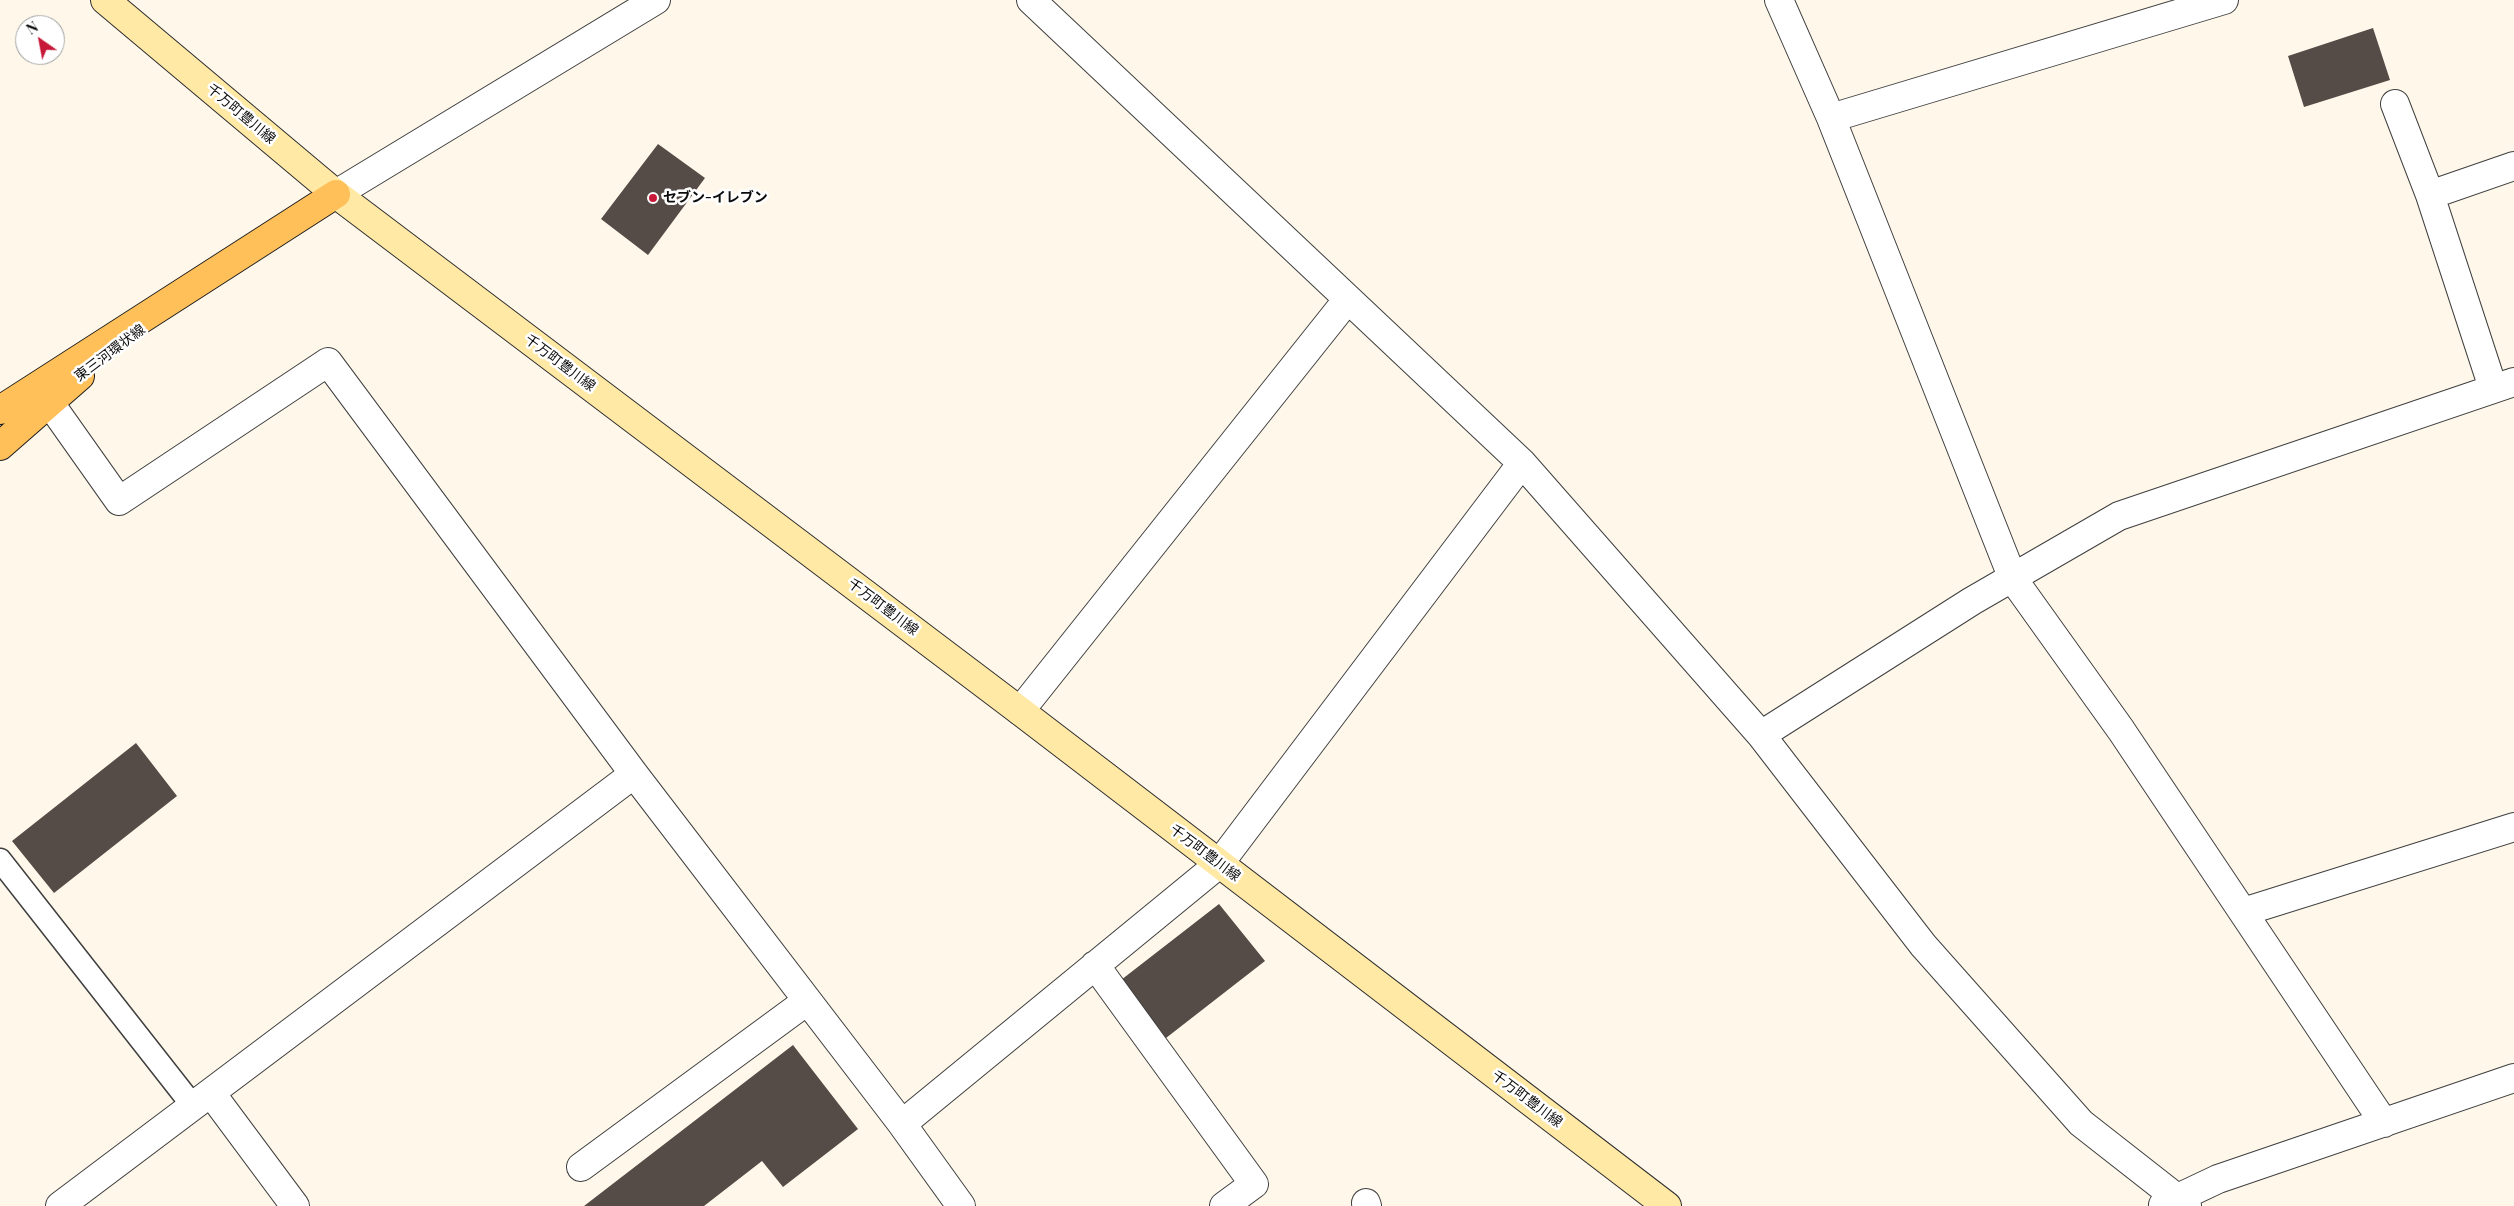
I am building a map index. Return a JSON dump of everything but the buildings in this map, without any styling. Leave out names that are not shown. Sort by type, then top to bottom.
[{"type":"main road","name":"千万町豊川線","points":[[105,0],[336,194],[1020,712],[1667,1206]]},
{"type":"main road","name":"東三河環状線","points":[[0,410],[336,194]]},
{"type":"main road","name":"東三河環状線","points":[[0,446],[48,402],[224,266]]},
{"type":"street","points":[[336,194],[656,0]]},
{"type":"street","points":[[1031,0],[1522,463],[1761,735],[1923,945],[2081,1124],[2175,1203],[2218,1179],[2514,1078]]},
{"type":"street","points":[[1779,0],[1831,118],[2012,579],[2121,730],[2384,1123]]},
{"type":"street","points":[[1831,118],[2224,0]]},
{"type":"street","points":[[1761,735],[1972,601],[2119,516],[2508,386],[2395,104]]},
{"type":"street","points":[[2430,195],[2514,166]]},
{"type":"street","points":[[1020,712],[1348,299]]},
{"type":"street","points":[[48,402],[119,501],[328,362],[634,774],[902,1124],[961,1206]]},
{"type":"street","points":[[902,1124],[1219,864],[1522,463]]},
{"type":"street","points":[[60,1206],[634,774]]},
{"type":"street","points":[[2243,912],[2514,827]]},
{"type":"street","points":[[1095,965],[1254,1184],[1224,1206]]},
{"type":"street","points":[[581,1167],[807,1001]]},
{"type":"street","points":[[202,1099],[295,1206]]},
{"type":"lane","points":[[0,860],[202,1099]]},
{"type":"place","name":"セブン-イレブン","points":[[653,198]]}]
